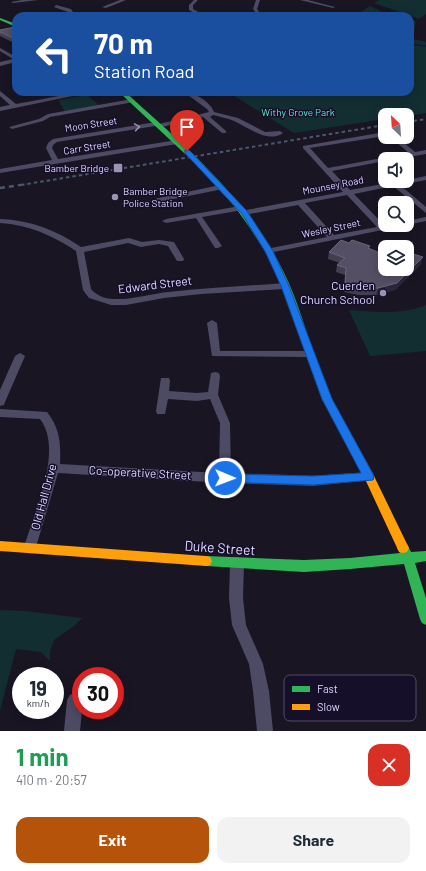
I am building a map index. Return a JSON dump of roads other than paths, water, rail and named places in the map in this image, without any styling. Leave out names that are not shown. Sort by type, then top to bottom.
[{"type":"main road","points":[[0,19],[12,26]]},
{"type":"main road","points":[[126,96],[195,159],[242,210],[269,251],[285,286],[327,399],[369,477],[408,558],[426,619]]},
{"type":"main road","points":[[0,546],[30,547]]},
{"type":"main road","name":"Duke Street","points":[[30,547],[237,563],[305,566],[350,564],[426,556]]},
{"type":"street","points":[[17,2],[36,0]]},
{"type":"street","points":[[104,7],[124,0]]},
{"type":"street","points":[[195,12],[191,9],[191,5],[196,0]]},
{"type":"street","points":[[257,12],[255,9],[258,0]]},
{"type":"street","points":[[302,0],[333,7]]},
{"type":"street","points":[[68,5],[58,7],[69,10],[70,12]]},
{"type":"street","points":[[1,48],[12,57]]},
{"type":"street","points":[[0,64],[12,61]]},
{"type":"street","points":[[0,93],[14,106]]},
{"type":"street","points":[[0,109],[68,96]]},
{"type":"street","points":[[193,96],[210,108],[212,113]]},
{"type":"street","points":[[12,126],[42,120],[48,116],[132,101]]},
{"type":"street","points":[[212,113],[206,117],[224,132]]},
{"type":"street","points":[[157,125],[212,113],[239,121],[261,133],[275,135],[280,133]]},
{"type":"street","name":"Moon Street","points":[[56,162],[50,148],[50,144],[55,140],[157,125]]},
{"type":"street","points":[[378,135],[305,147],[378,224]]},
{"type":"street","name":"Carr Street","points":[[0,171],[177,142]]},
{"type":"street","points":[[402,144],[412,152]]},
{"type":"street","points":[[414,154],[426,152]]},
{"type":"street","points":[[326,170],[378,160]]},
{"type":"street","name":"Mounsey Road","points":[[414,180],[426,178]]},
{"type":"street","points":[[154,201],[220,187]]},
{"type":"street","name":"Mounsey Road","points":[[166,221],[300,202],[378,187]]},
{"type":"street","points":[[400,188],[426,211]]},
{"type":"street","points":[[300,202],[332,238]]},
{"type":"street","points":[[198,216],[218,246]]},
{"type":"street","points":[[414,222],[426,219]]},
{"type":"street","points":[[0,220],[21,222],[38,227],[54,234],[80,250],[129,240],[141,245],[159,242],[171,244],[180,259]]},
{"type":"street","name":"Wesley Street","points":[[269,251],[378,229]]},
{"type":"street","name":"Edward Street","points":[[80,250],[87,290],[92,296],[111,302],[126,302],[164,295],[201,291],[285,286]]},
{"type":"street","points":[[212,323],[215,354],[310,354]]},
{"type":"street","points":[[0,402],[20,356]]},
{"type":"street","points":[[215,376],[213,395],[224,423],[225,478]]},
{"type":"street","points":[[162,411],[165,381]]},
{"type":"street","points":[[164,395],[198,397],[213,395]]},
{"type":"street","name":"Old Hall Drive","points":[[0,413],[43,415],[50,424],[54,437],[54,468],[30,547]]},
{"type":"street","name":"Co-operative Street","points":[[54,468],[225,478],[313,481],[369,477]]},
{"type":"street","points":[[237,563],[236,598],[239,625],[256,664],[261,691],[265,731]]},
{"type":"street","points":[[72,731],[73,719]]},
{"type":"waterway","points":[[414,44],[426,46]]},
{"type":"railway","points":[[414,121],[426,119]]},
{"type":"railway","points":[[21,185],[378,126]]},
{"type":"railway","points":[[0,188],[27,184]]},
{"type":"place","name":"Bamber Bridge","points":[[118,168]]},
{"type":"place","name":"Bamber Bridge Police Station","points":[[115,197]]},
{"type":"place","name":"Cuerden Church School","points":[[383,293]]},
{"type":"park label","name":"Withy Grove Park","points":[[298,112]]}]
